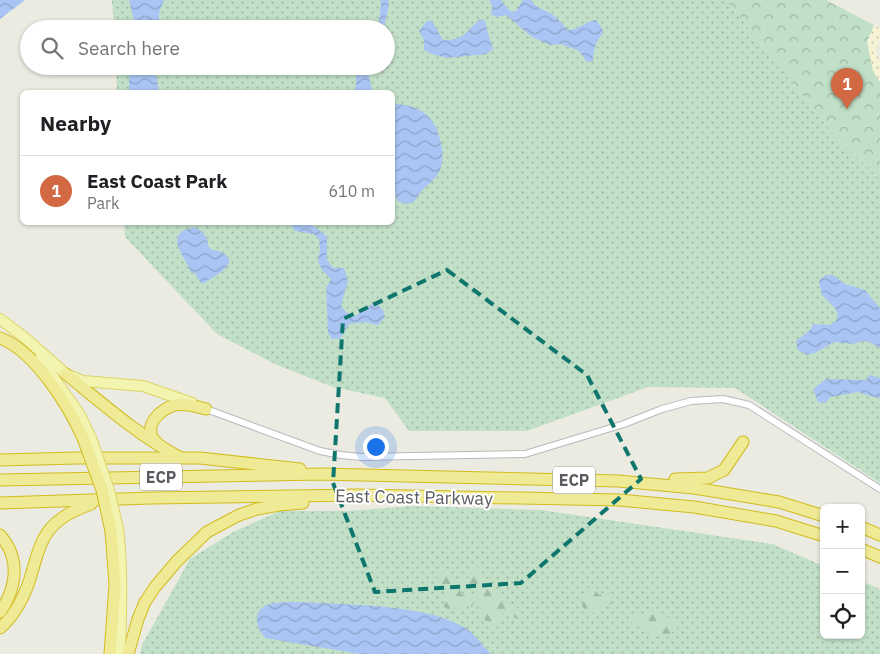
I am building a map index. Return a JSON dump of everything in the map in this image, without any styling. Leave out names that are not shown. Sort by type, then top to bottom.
[{"type":"highway","points":[[0,338],[8,341],[36,365],[87,438],[114,530],[114,585],[110,654]]},
{"type":"highway","points":[[66,374],[127,423],[161,447],[182,458]]},
{"type":"highway","points":[[161,447],[155,442],[151,433],[152,423],[159,414],[173,406],[185,405],[206,409]]},
{"type":"highway","points":[[618,481],[708,478],[724,470],[743,442]]},
{"type":"highway","points":[[0,460],[200,458],[300,469],[322,474]]},
{"type":"highway","name":"East Coast Parkway","points":[[0,480],[322,474],[618,481],[694,488],[760,498],[820,515]]},
{"type":"highway","points":[[128,654],[145,602],[177,561],[207,532],[239,515],[257,509],[312,502],[334,495]]},
{"type":"highway","name":"East Coast Parkway","points":[[0,503],[334,495],[629,501],[694,507],[776,521],[820,535]]},
{"type":"highway","points":[[0,628],[8,621],[25,590],[47,532],[65,515],[100,500]]},
{"type":"highway","points":[[865,529],[880,535]]},
{"type":"highway","points":[[0,535],[12,556],[15,570],[10,593],[0,612]]},
{"type":"highway","points":[[865,551],[880,557]]},
{"type":"main road","points":[[0,321],[24,337],[66,374],[83,381],[144,386],[206,409]]},
{"type":"main road","points":[[0,321],[49,371],[80,415],[87,438]]},
{"type":"main road","points":[[114,530],[120,552],[122,585],[120,654]]},
{"type":"street","points":[[206,409],[325,452],[362,457],[525,454],[624,424],[662,409],[691,401],[723,400],[749,405],[880,489]]},
{"type":"highlighted area","points":[[447,270],[587,375],[641,479],[521,583],[375,592],[333,483],[343,319]]},
{"type":"green space","points":[[112,0],[726,0],[836,137],[880,179],[880,483],[735,388],[648,387],[527,431],[409,431],[385,398],[333,387],[277,365],[217,334],[125,237],[124,225],[395,225],[395,90],[117,90],[116,75],[395,75],[395,20],[113,20]]},
{"type":"green space","points":[[726,0],[826,0],[874,25],[867,42],[873,71],[880,82],[880,179],[836,137]]},
{"type":"green space","points":[[413,506],[541,510],[772,544],[820,564],[820,639],[865,639],[865,583],[880,589],[880,654],[140,654],[142,645],[190,559],[233,532],[280,511],[347,511]]},
{"type":"green space","points":[[474,562],[504,604],[518,608],[521,618],[517,619],[510,614],[501,613],[500,626],[495,627],[487,622],[482,617],[479,601],[474,594],[476,588],[474,583],[469,584],[469,589],[460,590],[461,594],[475,600],[472,607],[466,606],[464,609],[453,611],[443,605],[446,600],[442,596],[446,592],[445,588],[435,573],[439,569],[458,583],[472,575],[471,568]]},
{"type":"green space","points":[[586,588],[596,591],[599,595],[606,592],[610,596],[611,604],[594,613],[586,611],[582,606]]},
{"type":"green space","points":[[647,611],[673,620],[678,627],[668,635],[663,636],[641,629],[629,619],[631,614],[644,616]]},
{"type":"sand","points":[[874,25],[880,28],[880,38],[876,50],[880,62],[880,82],[873,71],[867,42]]},
{"type":"water","points":[[0,0],[25,0],[0,19]]},
{"type":"water","points":[[129,0],[164,0],[159,13],[159,20],[134,20]]},
{"type":"water","points":[[380,0],[388,0],[386,20],[379,20]]},
{"type":"water","points":[[489,0],[501,0],[513,12],[517,10],[523,0],[531,0],[537,7],[555,17],[568,30],[576,29],[596,20],[603,33],[595,46],[593,61],[587,62],[579,51],[561,44],[550,45],[532,37],[506,15],[496,17],[491,14],[492,6]]},
{"type":"water","points":[[480,19],[485,21],[493,49],[487,54],[446,58],[424,50],[424,40],[419,31],[427,21],[432,21],[443,40],[450,40],[460,37]]},
{"type":"water","points":[[129,75],[155,75],[159,90],[129,90]]},
{"type":"water","points":[[356,75],[368,75],[372,90],[355,90]]},
{"type":"water","points":[[395,103],[419,110],[431,119],[442,146],[442,160],[439,173],[414,201],[406,204],[402,203],[398,201],[396,196]]},
{"type":"water","points":[[291,225],[311,225],[327,237],[327,260],[333,268],[344,268],[348,281],[341,305],[345,311],[354,317],[375,302],[383,310],[385,317],[378,325],[364,322],[349,324],[340,339],[332,339],[328,333],[326,288],[331,279],[322,270],[318,262],[319,239],[314,234],[295,231]]},
{"type":"water","points":[[194,227],[204,234],[208,246],[212,250],[224,253],[229,260],[226,268],[202,284],[195,273],[191,272],[180,252],[177,240],[184,230]]},
{"type":"water","points":[[826,275],[833,275],[845,284],[865,290],[880,308],[880,348],[864,341],[853,344],[834,342],[815,353],[807,355],[798,350],[796,341],[811,329],[813,324],[830,325],[836,321],[838,315],[835,308],[822,295],[819,282]]},
{"type":"water","points":[[870,375],[880,378],[880,398],[858,392],[830,397],[826,403],[818,402],[813,389],[826,379],[866,380]]},
{"type":"water","points":[[295,602],[375,606],[432,615],[464,627],[491,654],[360,654],[265,638],[257,622],[258,613],[261,609],[271,604]]},
{"type":"place","name":"East Coast Park","points":[[847,109]]}]
